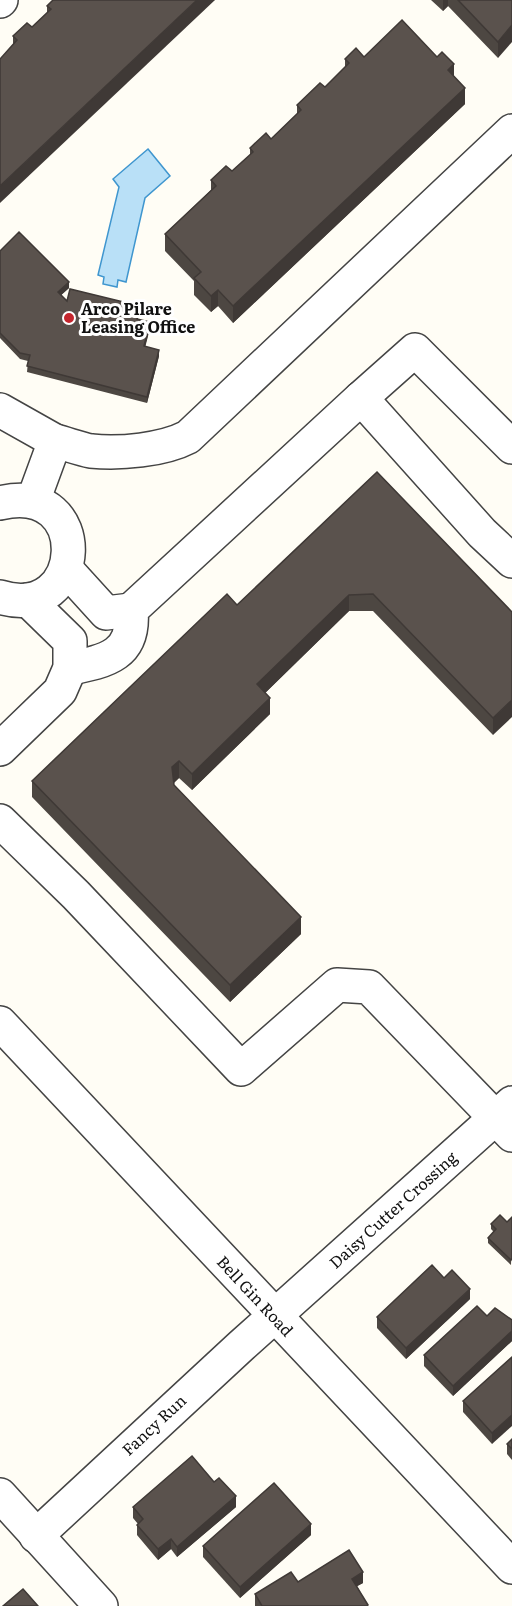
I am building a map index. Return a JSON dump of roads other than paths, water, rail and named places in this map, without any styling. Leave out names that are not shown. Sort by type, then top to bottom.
[{"type":"street","points":[[0,410],[55,441],[91,451],[151,449],[172,445],[188,437],[512,131]]},
{"type":"street","points":[[119,611],[415,350],[512,447]]},
{"type":"street","points":[[361,398],[482,532],[511,557]]},
{"type":"street","points":[[33,501],[55,441]]},
{"type":"street","points":[[0,503],[17,499],[33,501],[49,509],[61,521],[68,536],[70,553],[66,569],[57,584],[44,594],[10,602]]},
{"type":"street","points":[[10,602],[70,654],[105,661],[122,648],[133,627],[119,611],[66,569]]},
{"type":"street","points":[[0,749],[60,691],[70,654]]},
{"type":"street","points":[[0,821],[76,895],[241,1069],[337,985],[369,987],[507,1119]]},
{"type":"street","name":"Bell Gin Road","points":[[0,1023],[512,1567]]},
{"type":"street","name":"Daisy Cutter Crossing","points":[[274,1316],[507,1119]]},
{"type":"street","name":"Fancy Run","points":[[36,1536],[274,1316]]},
{"type":"street","points":[[0,1495],[101,1606]]},
{"type":"water","points":[[148,149],[170,176],[145,198],[126,282],[118,280],[117,287],[103,284],[104,277],[98,275],[119,187],[113,179]]},
{"type":"place","name":"Arco Pilare Leasing Office","points":[[69,318]]}]
